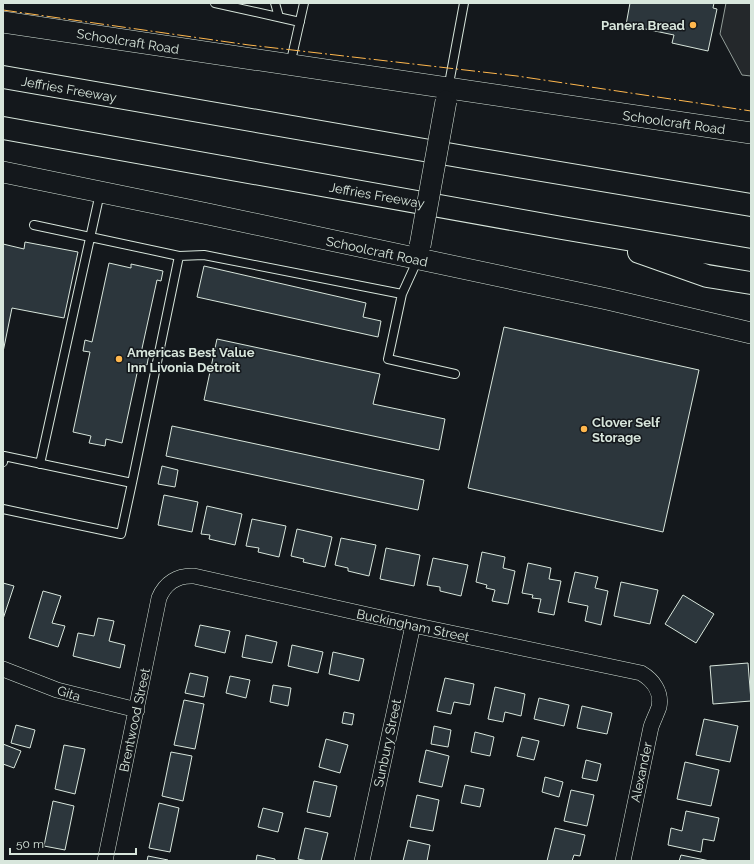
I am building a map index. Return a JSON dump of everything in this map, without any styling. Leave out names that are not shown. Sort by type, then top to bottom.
[{"type":"highway","name":"Jeffries Freeway","points":[[3,77],[470,158],[751,204]]},
{"type":"highway","name":"Jeffries Freeway","points":[[3,128],[581,232],[751,260]]},
{"type":"highway","points":[[470,158],[751,191]]},
{"type":"highway","points":[[581,232],[707,276],[751,283]]},
{"type":"main road","name":"Schoolcraft Road","points":[[3,22],[290,65],[447,95],[751,133]]},
{"type":"main road","points":[[419,253],[447,95]]},
{"type":"main road","name":"Schoolcraft Road","points":[[3,172],[419,253],[751,333]]},
{"type":"street","name":"Buckingham Street","points":[[170,582],[179,577],[194,576],[413,625],[641,673],[647,676],[654,684]]},
{"type":"street","name":"Brentwood Street","points":[[105,861],[159,598],[162,591],[170,582]]},
{"type":"street","name":"Sunbury Street","points":[[362,861],[413,625]]},
{"type":"street","name":"Gita","points":[[3,669],[57,690],[136,710]]},
{"type":"street","name":"Alexander","points":[[623,861],[650,727],[659,707],[659,697],[654,684]]},
{"type":"lane","points":[[216,3],[300,22]]},
{"type":"lane","points":[[275,3],[279,17]]},
{"type":"lane","points":[[290,65],[304,3]]},
{"type":"lane","points":[[447,95],[464,3]]},
{"type":"lane","points":[[40,464],[100,192]]},
{"type":"lane","points":[[34,224],[179,256],[204,255],[402,294]]},
{"type":"lane","points":[[419,253],[402,294],[388,359],[455,374]]},
{"type":"lane","points":[[3,509],[121,534],[179,256]]},
{"type":"lane","points":[[3,462],[4,456],[132,483]]},
{"type":"shaded area","points":[[726,3],[751,3],[751,76],[742,75],[720,34]]},
{"type":"building","points":[[630,3],[714,3],[713,8],[717,9],[708,51],[672,43],[674,35],[626,25]]},
{"type":"building","points":[[25,242],[78,252],[64,318],[12,308],[3,352],[3,244],[24,249]]},
{"type":"building","name":"Americas Best Value Inn Livonia Detroit","points":[[109,263],[131,268],[131,264],[163,271],[161,281],[157,280],[141,353],[149,354],[147,365],[139,364],[122,443],[106,439],[105,446],[89,443],[91,436],[73,432],[90,352],[83,351],[85,340],[92,342]]},
{"type":"building","points":[[204,266],[366,303],[363,317],[381,321],[378,337],[197,297]]},
{"type":"building","name":"Clover Self Storage","points":[[504,327],[699,370],[663,532],[468,488]]},
{"type":"building","points":[[217,339],[380,374],[373,404],[445,419],[439,450],[204,400]]},
{"type":"building","points":[[172,426],[424,480],[418,510],[166,456]]},
{"type":"building","points":[[162,466],[178,470],[175,487],[158,484]]},
{"type":"building","points":[[164,495],[198,502],[192,532],[158,525]]},
{"type":"building","points":[[207,506],[242,514],[235,545],[209,539],[210,535],[201,534]]},
{"type":"building","points":[[252,519],[286,526],[279,557],[258,552],[259,548],[246,546]]},
{"type":"building","points":[[297,529],[332,537],[325,567],[303,562],[304,559],[291,556]]},
{"type":"building","points":[[341,538],[376,545],[369,576],[348,571],[348,568],[335,565]]},
{"type":"building","points":[[386,548],[420,555],[414,586],[380,579]]},
{"type":"building","points":[[482,552],[505,557],[503,568],[515,571],[508,604],[492,601],[495,590],[486,588],[487,585],[476,582]]},
{"type":"building","points":[[433,558],[468,565],[461,596],[440,591],[440,587],[427,585]]},
{"type":"building","points":[[528,563],[551,568],[549,579],[561,581],[554,615],[538,612],[541,599],[532,598],[533,595],[522,593]]},
{"type":"building","points":[[575,572],[598,577],[595,588],[608,591],[601,625],[585,621],[588,606],[568,602]]},
{"type":"building","points":[[621,582],[658,590],[650,624],[614,616]]},
{"type":"building","points":[[3,583],[14,586],[3,619]]},
{"type":"building","points":[[43,591],[61,596],[52,623],[65,626],[58,647],[29,638]]},
{"type":"building","points":[[683,595],[714,614],[696,643],[665,624]]},
{"type":"building","points":[[98,618],[114,621],[109,641],[125,645],[120,668],[73,656],[78,633],[94,636]]},
{"type":"building","points":[[200,625],[230,631],[225,653],[195,646]]},
{"type":"building","points":[[246,635],[277,642],[272,663],[242,657]]},
{"type":"building","points":[[292,645],[323,652],[318,673],[288,666]]},
{"type":"building","points":[[333,652],[364,659],[359,681],[329,674]]},
{"type":"building","points":[[748,663],[751,701],[713,704],[710,666]]},
{"type":"building","points":[[190,673],[208,677],[204,697],[185,693]]},
{"type":"building","points":[[230,676],[250,680],[246,698],[226,693]]},
{"type":"building","points":[[445,678],[474,684],[470,705],[454,702],[451,714],[437,711]]},
{"type":"building","points":[[273,685],[291,688],[288,706],[270,702]]},
{"type":"building","points":[[495,687],[525,694],[521,716],[505,712],[503,722],[488,719]]},
{"type":"building","points":[[539,698],[569,705],[564,726],[534,719]]},
{"type":"building","points":[[184,700],[204,704],[195,749],[174,745]]},
{"type":"building","points":[[582,706],[612,713],[607,734],[577,728]]},
{"type":"building","points":[[344,712],[354,714],[352,725],[342,723]]},
{"type":"building","points":[[704,719],[738,726],[730,762],[696,755]]},
{"type":"building","points":[[16,725],[35,730],[30,748],[11,743]]},
{"type":"building","points":[[434,726],[451,730],[448,747],[431,744]]},
{"type":"building","points":[[475,732],[494,737],[490,756],[471,752]]},
{"type":"building","points":[[522,737],[539,741],[534,760],[517,756]]},
{"type":"building","points":[[326,739],[348,745],[340,773],[319,767]]},
{"type":"building","points":[[3,744],[21,751],[14,768],[3,764]]},
{"type":"building","points":[[64,745],[85,749],[75,794],[55,789]]},
{"type":"building","points":[[426,750],[449,756],[442,787],[419,782]]},
{"type":"building","points":[[171,752],[192,756],[183,801],[162,796]]},
{"type":"building","points":[[586,760],[601,764],[597,781],[582,778]]},
{"type":"building","points":[[685,762],[719,770],[711,806],[677,799]]},
{"type":"building","points":[[545,777],[563,782],[559,797],[542,792]]},
{"type":"building","points":[[314,781],[337,786],[330,817],[307,812]]},
{"type":"building","points":[[465,785],[484,789],[480,807],[461,803]]},
{"type":"building","points":[[571,790],[594,795],[587,826],[564,821]]},
{"type":"building","points":[[417,795],[439,800],[433,831],[410,827]]},
{"type":"building","points":[[53,801],[74,806],[65,850],[44,846]]},
{"type":"building","points":[[159,803],[179,808],[170,852],[149,848]]},
{"type":"building","points":[[263,808],[283,813],[278,832],[258,827]]},
{"type":"building","points":[[686,811],[719,818],[714,841],[703,839],[701,852],[668,845],[671,828],[682,831]]},
{"type":"building","points":[[305,828],[328,833],[321,861],[298,859]]},
{"type":"building","points":[[555,828],[585,835],[580,856],[574,855],[572,861],[547,861]]},
{"type":"building","points":[[408,840],[430,845],[427,861],[403,861]]},
{"type":"building","points":[[257,855],[275,859],[275,861],[256,861]]},
{"type":"building","points":[[681,855],[710,861],[679,861]]},
{"type":"building","points":[[148,856],[168,860],[168,861],[147,861]]},
{"type":"power","points":[[3,10],[249,45],[517,76],[751,111]]},
{"type":"place","name":"Panera Bread","points":[[693,25]]},
{"type":"place","name":"Americas Best Value Inn Livonia Detroit","points":[[119,359]]},
{"type":"place","name":"Clover Self Storage","points":[[584,429]]}]
